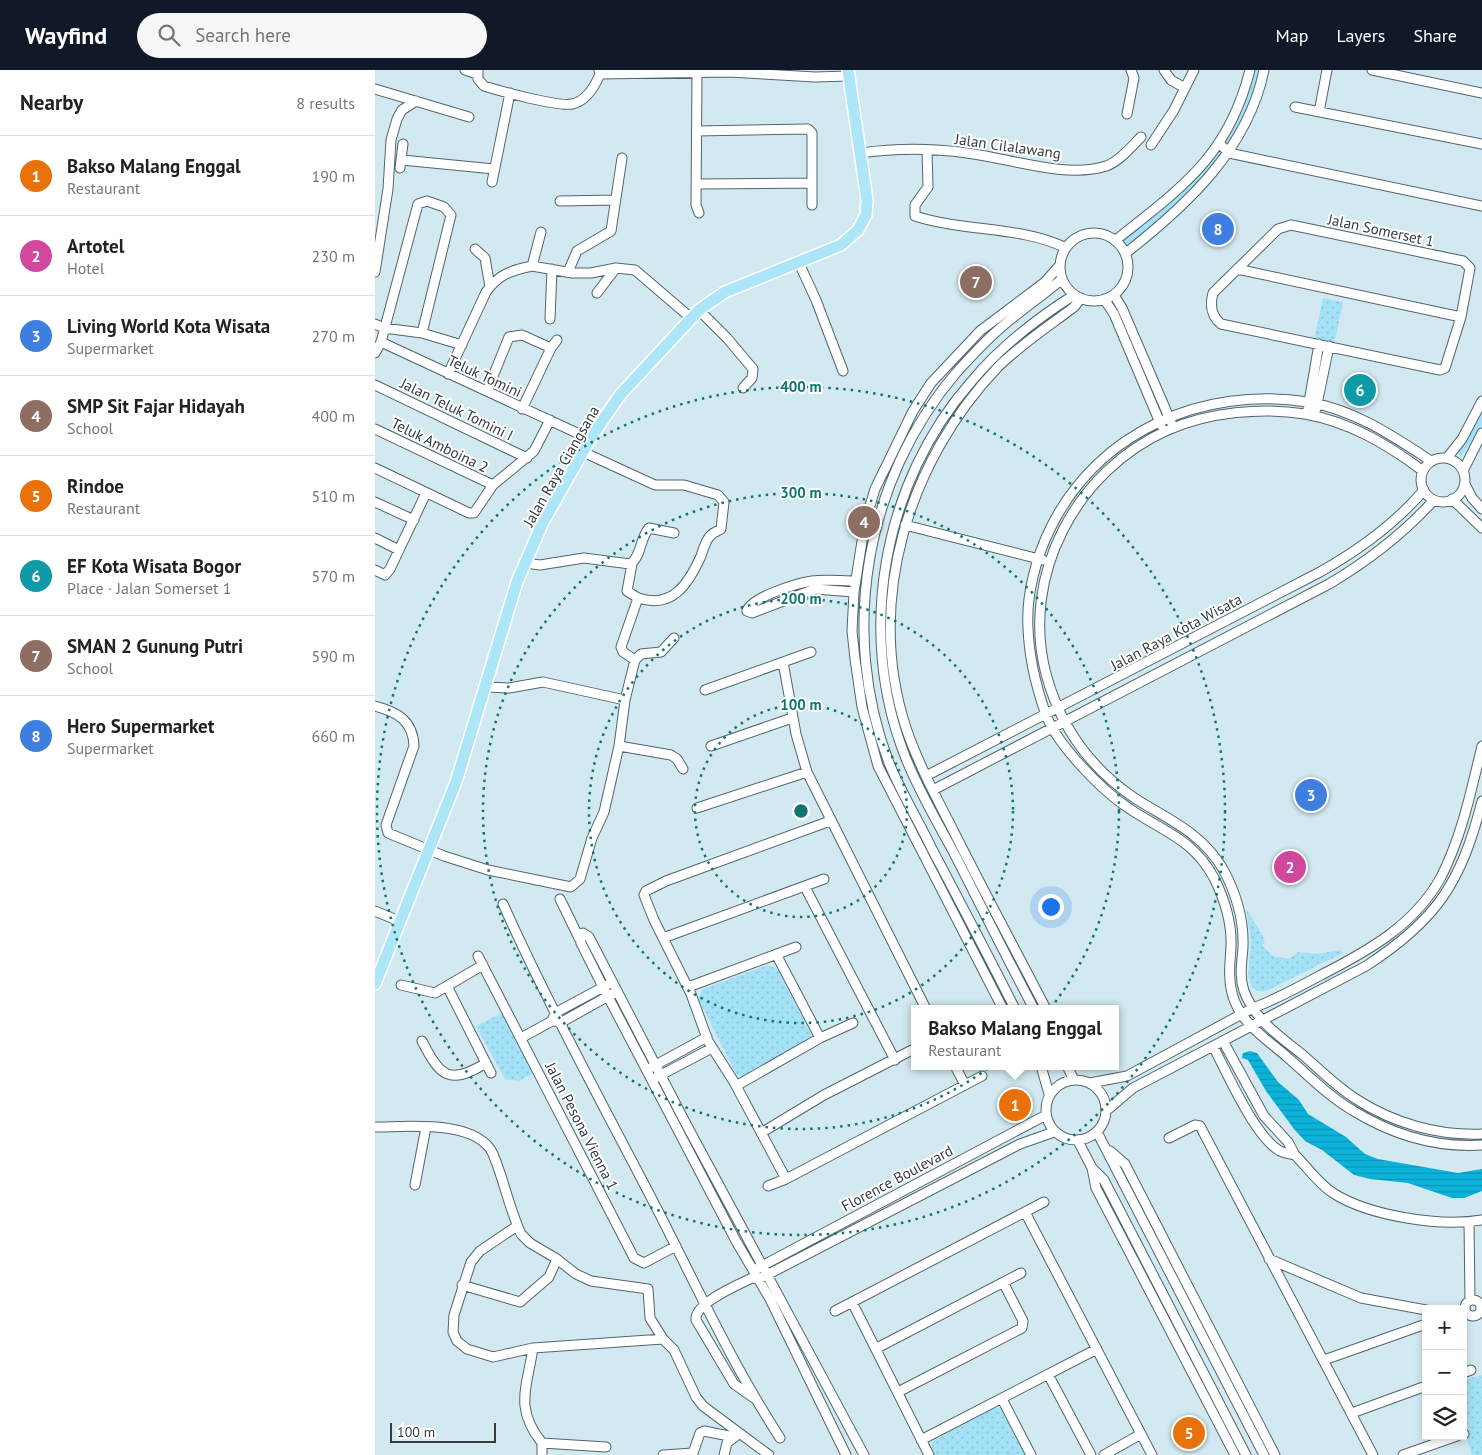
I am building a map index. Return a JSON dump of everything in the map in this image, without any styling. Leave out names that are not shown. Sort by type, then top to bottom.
[{"type":"main road","name":"Jalan Raya Ciangsana","points":[[375,984],[457,782],[517,582],[543,522],[590,439],[620,395],[695,314],[725,292],[841,245],[858,230],[866,214],[867,200],[849,73]]},
{"type":"street","points":[[465,70],[478,72],[480,83],[484,86],[510,93],[573,104],[589,94],[599,72],[729,71],[795,76],[849,73]]},
{"type":"street","points":[[795,76],[813,70]]},
{"type":"street","points":[[1127,114],[1134,78],[1131,70]]},
{"type":"street","points":[[1164,70],[1171,80],[1185,88]]},
{"type":"street","points":[[1151,145],[1194,70]]},
{"type":"street","points":[[1116,240],[1181,188],[1220,144],[1243,97],[1250,70]]},
{"type":"street","points":[[1126,253],[1152,232],[1208,179],[1229,153],[1260,92],[1264,70]]},
{"type":"street","points":[[1319,112],[1327,70]]},
{"type":"street","points":[[1372,70],[1482,93]]},
{"type":"street","points":[[697,72],[696,205],[699,213]]},
{"type":"street","points":[[375,89],[469,117]]},
{"type":"street","points":[[492,182],[510,93]]},
{"type":"street","points":[[375,272],[388,188],[391,140],[397,119],[403,110],[416,101]]},
{"type":"street","points":[[1295,108],[1481,144],[1482,134]]},
{"type":"street","points":[[697,131],[805,128],[811,130],[812,205]]},
{"type":"street","name":"Jalan Cilalawang","points":[[861,153],[892,148],[965,152],[1053,168],[1081,169],[1107,166],[1141,137]]},
{"type":"street","points":[[403,144],[401,164],[494,169]]},
{"type":"street","points":[[1220,144],[1229,153],[1482,206]]},
{"type":"street","points":[[927,150],[928,187],[915,204],[915,216],[947,226],[1048,239],[1066,248]]},
{"type":"street","points":[[568,272],[577,251],[611,231],[614,200],[622,158]]},
{"type":"street","points":[[697,184],[812,183]]},
{"type":"street","points":[[560,201],[614,200]]},
{"type":"street","points":[[375,354],[381,342],[418,204],[427,201],[445,207],[451,215],[421,333]]},
{"type":"street","name":"Jalan Somerset 1","points":[[1284,226],[1353,237],[1467,264],[1470,268],[1461,317],[1448,363],[1440,370],[1221,324],[1217,321],[1211,310],[1213,292],[1237,269],[1284,226]]},
{"type":"street","points":[[533,266],[541,232]]},
{"type":"street","points":[[1001,1005],[878,766],[862,707],[853,631],[854,592],[865,522],[888,460],[931,383],[980,331],[1045,282],[1060,265],[1066,248],[1076,238],[1089,233],[1103,233],[1116,240],[1126,253],[1129,264],[1127,276],[1122,286],[1114,295],[1104,300],[1092,301],[1078,296],[1062,279],[1060,265]]},
{"type":"street","points":[[475,250],[485,258],[489,287]]},
{"type":"street","points":[[798,261],[816,300],[843,371]]},
{"type":"street","points":[[448,374],[489,287],[504,273],[533,266],[568,272],[591,273],[616,268],[635,270],[727,338],[753,369],[752,378],[743,388]]},
{"type":"street","points":[[597,293],[616,268]]},
{"type":"street","points":[[550,319],[552,269]]},
{"type":"street","points":[[1237,269],[1461,317]]},
{"type":"street","points":[[1013,1005],[889,762],[871,693],[865,658],[866,586],[869,555],[877,525],[887,492],[911,437],[939,394],[997,331],[1062,279]]},
{"type":"street","points":[[1114,295],[1122,308],[1168,417],[1169,430]]},
{"type":"street","points":[[1044,1005],[926,776],[902,713],[897,688],[892,641],[893,582],[905,525],[931,459],[960,411],[1000,366],[1074,307],[1078,296]]},
{"type":"street","points":[[1032,1005],[905,756],[887,690],[881,629],[882,588],[888,551],[902,502],[916,466],[953,404],[970,382],[1007,345],[1078,296]]},
{"type":"street","points":[[1104,300],[1114,314],[1159,421],[1169,430]]},
{"type":"street","points":[[375,324],[384,328],[421,333],[462,345]]},
{"type":"street","points":[[487,391],[509,337],[522,335],[551,348]]},
{"type":"street","points":[[522,409],[551,348],[557,340]]},
{"type":"street","name":"Teluk Tomini","points":[[381,342],[590,439]]},
{"type":"street","points":[[1310,415],[1324,345]]},
{"type":"street","name":"Jalan Teluk Tomini I","points":[[375,385],[527,458]]},
{"type":"street","points":[[1431,461],[1380,428],[1355,416],[1313,403],[1261,399],[1236,401],[1168,417],[1117,446],[1084,475],[1063,505],[1037,558],[1027,627],[1045,715],[1072,755],[1104,788],[1130,809],[1183,841],[1199,856],[1212,874],[1222,894],[1227,913],[1231,945],[1229,976],[1232,995],[1241,1014],[1250,1026],[1349,1109],[1388,1129],[1428,1142],[1466,1146],[1482,1145]]},
{"type":"street","points":[[1447,458],[1462,439],[1482,401]]},
{"type":"street","points":[[1423,471],[1376,439],[1353,428],[1310,415],[1286,412],[1237,413],[1169,430],[1122,458],[1091,486],[1073,510],[1049,563],[1040,610],[1040,637],[1045,671],[1058,708],[1072,735],[1097,768],[1137,799],[1188,829],[1213,853],[1233,889],[1239,910],[1243,945],[1241,975],[1244,990],[1261,1021],[1356,1099],[1393,1118],[1431,1130],[1482,1134]]},
{"type":"street","points":[[375,468],[471,513],[476,512],[493,485],[527,458],[539,444],[550,420]]},
{"type":"street","name":"Teluk Amboina 2","points":[[375,429],[493,485]]},
{"type":"street","points":[[1463,471],[1482,433]]},
{"type":"street","points":[[583,452],[655,485],[684,486],[718,496],[724,502],[721,529],[709,535],[697,564],[677,594],[664,601],[649,601],[627,592],[632,564],[644,533],[649,528],[674,533]]},
{"type":"street","points":[[1482,509],[1465,484],[1463,471],[1459,465],[1447,458],[1431,461],[1423,471],[1421,478],[1424,490],[1434,500],[1452,500],[1482,528]]},
{"type":"street","points":[[916,466],[931,459]]},
{"type":"street","points":[[1452,500],[1465,484]]},
{"type":"street","name":"Jalan Raya Kota Wisata","points":[[926,776],[1261,603],[1355,552],[1407,510],[1424,490]]},
{"type":"street","points":[[375,570],[385,575],[426,493]]},
{"type":"street","name":"Jalan Raya Kota Wisata","points":[[1052,727],[1267,616],[1362,564],[1396,538],[1434,500]]},
{"type":"street","points":[[375,502],[413,520]]},
{"type":"street","points":[[902,502],[905,525]]},
{"type":"street","points":[[865,522],[877,525]]},
{"type":"street","points":[[905,525],[1037,558],[1049,563]]},
{"type":"street","points":[[375,538],[399,550]]},
{"type":"street","points":[[525,563],[540,565],[584,558],[632,564]]},
{"type":"street","points":[[854,592],[815,589],[752,613],[747,611],[754,602],[805,583],[827,580],[855,581]]},
{"type":"street","points":[[866,586],[882,588]]},
{"type":"street","points":[[635,660],[623,652],[621,647],[638,598]]},
{"type":"street","points":[[1261,603],[1267,616]]},
{"type":"street","points":[[881,629],[892,641]]},
{"type":"street","points":[[375,706],[395,714],[410,724],[413,733],[414,746],[385,829],[388,833],[429,850],[488,870],[571,887],[580,880],[592,838],[604,812],[619,746],[625,700],[635,660],[641,654],[661,652],[674,638]]},
{"type":"street","points":[[705,690],[811,652]]},
{"type":"street","points":[[783,662],[793,718],[807,772],[924,1005]]},
{"type":"street","points":[[486,687],[509,688],[543,682],[625,700]]},
{"type":"street","points":[[862,707],[871,693]]},
{"type":"street","points":[[711,746],[793,718]]},
{"type":"street","points":[[933,790],[1052,727]]},
{"type":"street","points":[[619,746],[671,755],[677,758],[683,769]]},
{"type":"street","points":[[1049,1094],[1063,1083],[1074,1080],[1090,1083],[1127,1076],[1225,1025],[1241,1014],[1274,1000],[1360,955],[1390,935],[1410,918],[1440,879],[1457,841],[1482,746]]},
{"type":"street","points":[[697,808],[807,772]]},
{"type":"street","points":[[1106,1111],[1133,1088],[1366,966],[1399,945],[1421,925],[1451,886],[1469,846],[1482,800]]},
{"type":"street","points":[[900,810],[915,816]]},
{"type":"street","points":[[787,1179],[736,1086],[712,1048],[688,987],[644,899],[646,891],[666,881],[830,821]]},
{"type":"street","points":[[663,938],[824,880]]},
{"type":"street","points":[[805,887],[895,1060]]},
{"type":"street","points":[[560,899],[608,996],[651,1067],[661,1074],[846,1455]]},
{"type":"street","points":[[503,904],[556,1019],[755,1398],[780,1438]]},
{"type":"street","points":[[375,911],[399,921]]},
{"type":"street","points":[[579,938],[583,932],[589,937],[617,991],[651,1067],[653,1080],[758,1274],[864,1455]]},
{"type":"street","points":[[688,987],[796,947]]},
{"type":"street","points":[[776,954],[820,1038]]},
{"type":"street","name":"Jalan Pesona Vienna 1","points":[[478,956],[634,1258],[644,1263],[676,1246]]},
{"type":"street","points":[[401,984],[438,992],[483,965]]},
{"type":"street","points":[[556,1019],[612,982]]},
{"type":"street","points":[[447,986],[491,1073]]},
{"type":"street","points":[[521,1038],[556,1019],[617,991]]},
{"type":"street","points":[[736,1086],[820,1038],[853,1023]]},
{"type":"street","points":[[651,1067],[707,1037]]},
{"type":"street","points":[[422,1041],[437,1068],[448,1074],[465,1074],[486,1063]]},
{"type":"street","points":[[1223,1041],[1264,1116],[1288,1142],[1295,1155],[1332,1192],[1360,1207],[1405,1218],[1469,1222],[1482,1220]]},
{"type":"street","points":[[1213,1046],[1262,1132],[1280,1151],[1295,1155]]},
{"type":"street","points":[[653,1080],[712,1048]]},
{"type":"street","points":[[761,1134],[824,1095],[911,1051]]},
{"type":"street","points":[[957,1070],[965,1085]]},
{"type":"street","points":[[1041,1070],[1049,1094],[1046,1116],[1054,1132],[1067,1140],[1078,1141],[1097,1132],[1105,1120],[1106,1111],[1102,1095],[1090,1083]]},
{"type":"street","points":[[1069,1070],[1074,1080]]},
{"type":"street","points":[[768,1186],[787,1179],[982,1076]]},
{"type":"street","name":"Florence Boulevard","points":[[758,1274],[1046,1116]]},
{"type":"street","points":[[1169,1138],[1195,1125],[1199,1126],[1373,1455]]},
{"type":"street","points":[[375,1127],[426,1127],[467,1133],[480,1140],[492,1152],[521,1234],[530,1243],[557,1259],[575,1274],[591,1281],[648,1289],[650,1318],[663,1339],[674,1350],[696,1397],[703,1406],[737,1435],[769,1455]]},
{"type":"street","points":[[415,1185],[426,1127]]},
{"type":"street","name":"Florence Boulevard","points":[[758,1274],[1020,1144],[1054,1132]]},
{"type":"street","points":[[1097,1132],[1264,1455]]},
{"type":"street","points":[[1078,1141],[1092,1168],[1096,1188],[1235,1455]]},
{"type":"street","points":[[1106,1148],[1125,1164],[1275,1455]]},
{"type":"street","points":[[1092,1168],[1104,1180],[1246,1455]]},
{"type":"street","points":[[835,1311],[1044,1202]]},
{"type":"street","points":[[1025,1212],[1152,1455]]},
{"type":"street","points":[[1469,1222],[1470,1300]]},
{"type":"street","points":[[517,1226],[480,1251],[471,1262],[462,1285],[454,1315],[453,1332],[457,1341],[467,1349],[493,1357],[533,1348],[663,1339]]},
{"type":"street","points":[[462,1285],[519,1302],[549,1277],[557,1259]]},
{"type":"street","points":[[1269,1259],[1361,1298],[1422,1309]]},
{"type":"street","points":[[755,1398],[734,1384],[696,1320],[697,1312],[705,1304],[758,1274]]},
{"type":"street","points":[[877,1348],[1021,1274]]},
{"type":"street","points":[[1151,1293],[1156,1280]]},
{"type":"street","points":[[898,1392],[1022,1328],[1023,1321],[1004,1284]]},
{"type":"street","points":[[1465,1305],[1470,1300],[1476,1300],[1480,1303],[1482,1309],[1479,1314],[1473,1317],[1467,1315]]},
{"type":"street","points":[[852,1302],[877,1348],[929,1455]]},
{"type":"street","points":[[1324,1360],[1422,1325]]},
{"type":"street","points":[[533,1348],[523,1400],[527,1419],[542,1443],[542,1455]]},
{"type":"street","points":[[921,1440],[1049,1376],[1097,1349]]},
{"type":"street","points":[[1049,1376],[1091,1455]]},
{"type":"street","points":[[1352,1413],[1422,1387]]},
{"type":"street","points":[[1002,1399],[1031,1455]]},
{"type":"street","points":[[1218,1424],[1233,1430]]},
{"type":"street","points":[[1257,1442],[1261,1428]]},
{"type":"street","points":[[663,1455],[695,1452],[701,1434],[704,1431],[737,1435]]},
{"type":"street","points":[[1104,1455],[1141,1434]]},
{"type":"street","points":[[724,1455],[727,1444],[737,1435]]},
{"type":"street","points":[[1403,1455],[1446,1440]]},
{"type":"street","points":[[542,1443],[606,1447]]},
{"type":"shaded area","points":[[1250,70],[1264,70],[1229,153],[1202,184],[1126,253],[1116,240],[1181,188],[1220,144]]},
{"type":"shaded area","points":[[1323,298],[1343,302],[1334,345],[1314,341]]},
{"type":"shaded area","points":[[1482,409],[1482,425],[1461,457],[1458,453]]},
{"type":"shaded area","points":[[1246,908],[1263,937],[1265,942],[1262,945],[1273,956],[1289,959],[1298,952],[1317,954],[1340,950],[1343,953],[1266,991],[1257,991],[1252,987],[1248,976],[1251,940]]},
{"type":"shaded area","points":[[768,965],[777,969],[812,1036],[811,1042],[745,1078],[736,1074],[698,998],[703,989]]},
{"type":"shaded area","points":[[508,1010],[539,1070],[519,1081],[505,1079],[476,1026]]},
{"type":"shaded area","points":[[1482,1375],[1482,1455],[1472,1455],[1467,1439],[1467,1379]]},
{"type":"shaded area","points":[[994,1408],[1000,1408],[1006,1412],[1029,1455],[934,1455],[931,1444],[935,1440]]},
{"type":"water","points":[[1250,1051],[1257,1053],[1278,1082],[1299,1100],[1308,1114],[1346,1137],[1365,1154],[1378,1159],[1458,1173],[1482,1169],[1482,1191],[1464,1198],[1452,1198],[1408,1183],[1370,1179],[1354,1175],[1322,1150],[1305,1141],[1294,1129],[1266,1091],[1248,1060],[1242,1058],[1243,1053]]},
{"type":"place","name":"Hero Supermarket","points":[[1218,229]]},
{"type":"place","name":"SMAN 2 Gunung Putri","points":[[976,282]]},
{"type":"place","name":"EF Kota Wisata Bogor","points":[[1360,390]]},
{"type":"place","name":"SMP Sit Fajar Hidayah","points":[[864,522]]},
{"type":"place","name":"Living World Kota Wisata","points":[[1311,795]]},
{"type":"place","name":"Artotel","points":[[1290,867]]},
{"type":"place","name":"Bakso Malang Enggal","points":[[1015,1105]]},
{"type":"place","name":"Rindoe","points":[[1189,1433]]}]
